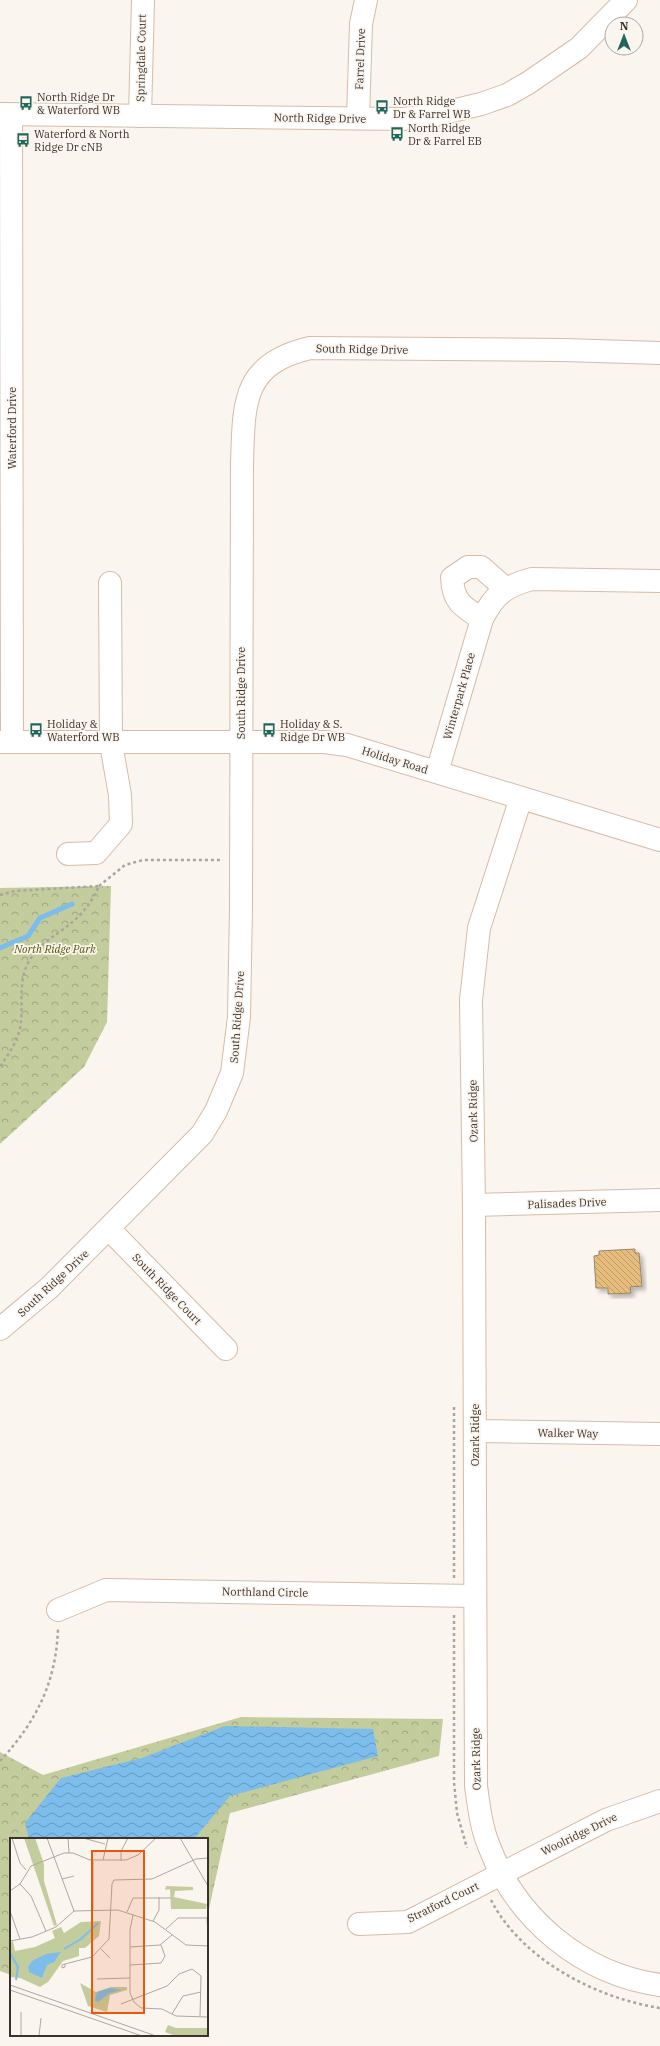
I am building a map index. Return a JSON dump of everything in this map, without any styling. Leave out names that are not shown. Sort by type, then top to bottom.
[{"type":"street","name":"Springdale Court","points":[[140,116],[142,0]]},
{"type":"street","name":"Farrel Drive","points":[[358,118],[361,24],[366,0]]},
{"type":"street","name":"North Ridge Drive","points":[[6,114],[402,119],[431,116],[481,104],[507,95],[528,83],[580,48],[626,0]]},
{"type":"street","name":"Waterford Drive","points":[[6,114],[6,742]]},
{"type":"street","name":"South Ridge Drive","points":[[0,1329],[49,1288],[202,1134],[216,1111],[232,1073],[239,1017],[244,413],[252,386],[263,371],[285,355],[310,348],[564,350],[660,354]]},
{"type":"street","points":[[482,619],[461,605],[452,591],[452,578],[468,567],[481,567],[506,589]]},
{"type":"street","name":"Winterpark Place","points":[[437,772],[482,619],[489,605],[506,589],[514,584],[532,579],[660,581]]},
{"type":"street","points":[[68,854],[96,853],[121,824],[120,795],[111,744],[110,583]]},
{"type":"street","name":"Holiday Road","points":[[6,742],[111,744],[324,742],[347,746],[437,772],[660,840]]},
{"type":"street","name":"Ozark Ridge","points":[[521,798],[479,928],[471,1000],[476,1431],[476,1786],[480,1816],[488,1845],[501,1873],[521,1904],[542,1927],[565,1946],[590,1962],[618,1975],[660,1985]]},
{"type":"street","name":"Palisades Drive","points":[[474,1205],[660,1200]]},
{"type":"street","name":"South Ridge Court","points":[[109,1229],[226,1349]]},
{"type":"street","name":"Walker Way","points":[[476,1431],[660,1434]]},
{"type":"street","name":"Northland Circle","points":[[58,1610],[106,1590],[475,1596]]},
{"type":"street","name":"Woolridge Drive","points":[[501,1873],[606,1820],[660,1801]]},
{"type":"street","name":"Stratford Court","points":[[359,1924],[408,1922],[501,1873]]},
{"type":"path","points":[[0,1067],[18,1036],[21,1023],[21,986],[29,961],[39,948],[78,917],[92,901],[99,886],[125,865],[143,860],[241,860]]},
{"type":"path","points":[[0,895],[15,891],[99,886]]},
{"type":"path","points":[[0,1761],[19,1740],[32,1721],[42,1702],[57,1654],[58,1610]]},
{"type":"path","points":[[633,2004],[660,2008]]},
{"type":"green space","name":"North Ridge Park","points":[[111,886],[107,1022],[84,1067],[0,1144],[0,888]]},
{"type":"green space","points":[[241,1717],[443,1719],[439,1756],[230,1813],[208,1913],[208,1838],[10,1838],[10,1975],[0,1971],[0,1752],[43,1775]]},
{"type":"water","points":[[225,1726],[373,1729],[378,1756],[230,1796],[195,1838],[29,1838],[25,1823],[61,1778],[142,1758]]},
{"type":"building","points":[[635,1249],[635,1253],[639,1253],[642,1286],[630,1287],[631,1293],[608,1294],[608,1288],[596,1288],[594,1256],[599,1255],[599,1251]]},
{"type":"waterway","points":[[0,948],[28,936],[40,918],[72,904]]},
{"type":"place","name":"North Ridge Dr & Waterford WB","points":[[26,103]]},
{"type":"place","name":"North Ridge Dr & Farrel WB","points":[[382,107]]},
{"type":"place","name":"North Ridge Dr & Farrel EB","points":[[397,134]]},
{"type":"place","name":"Waterford & North Ridge Dr cNB","points":[[23,140]]},
{"type":"place","name":"Holiday & Waterford WB","points":[[36,730]]},
{"type":"place","name":"Holiday & S. Ridge Dr WB","points":[[269,730]]}]
